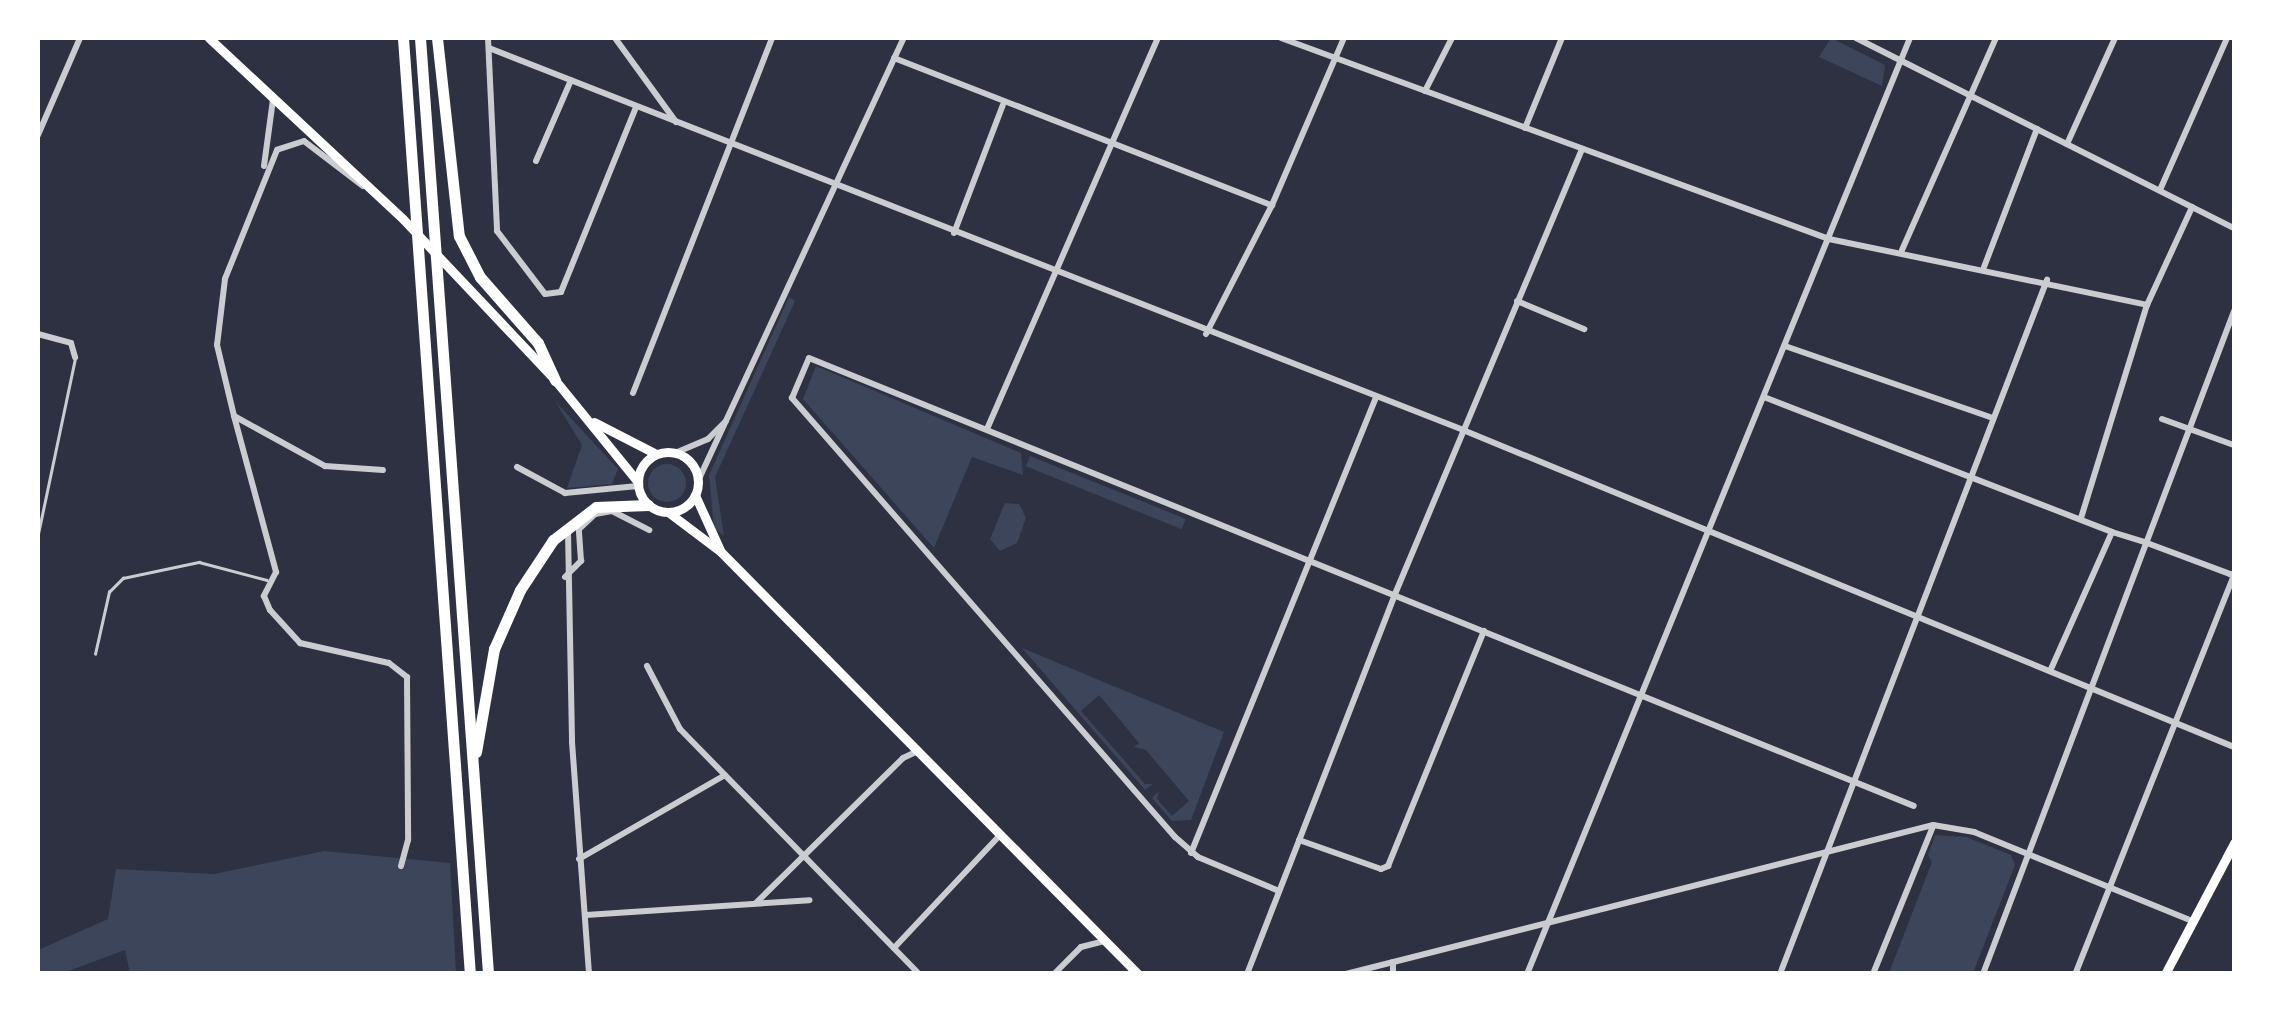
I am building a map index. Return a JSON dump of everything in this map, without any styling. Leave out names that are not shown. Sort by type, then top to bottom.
[{"type":"highway","points":[[400,38],[470,974]]},
{"type":"highway","points":[[420,38],[488,974]]},
{"type":"highway","points":[[438,38],[459,236],[480,277],[543,351],[555,380]]},
{"type":"highway","points":[[473,771],[505,618],[553,540],[577,517],[611,504],[648,505]]},
{"type":"main road","points":[[209,38],[274,93],[452,270],[591,421],[638,484],[648,505],[668,512],[721,552],[1138,974]]},
{"type":"main road","points":[[223,38],[230,52]]},
{"type":"main road","points":[[591,421],[656,454],[674,453],[691,463],[698,481],[695,495],[721,552]]},
{"type":"main road","points":[[638,484],[656,454]]},
{"type":"main road","points":[[668,512],[695,495]]},
{"type":"main road","points":[[2165,974],[2234,843]]},
{"type":"street","points":[[38,135],[80,38]]},
{"type":"street","points":[[488,38],[497,231],[545,294],[561,292],[636,107]]},
{"type":"street","points":[[615,38],[676,122]]},
{"type":"street","points":[[633,393],[772,38]]},
{"type":"street","points":[[698,481],[904,38]]},
{"type":"street","points":[[986,429],[1158,38]]},
{"type":"street","points":[[1280,38],[1829,238],[2047,280],[2146,305]]},
{"type":"street","points":[[1206,334],[1272,205],[1344,38]]},
{"type":"street","points":[[1425,91],[1452,38]]},
{"type":"street","points":[[1525,128],[1562,38]]},
{"type":"street","points":[[1856,38],[2234,228]]},
{"type":"street","points":[[1527,974],[1910,38]]},
{"type":"street","points":[[1902,250],[1996,38]]},
{"type":"street","points":[[2067,144],[2114,38]]},
{"type":"street","points":[[2160,190],[2227,38]]},
{"type":"street","points":[[489,48],[1206,334],[1463,430],[2093,685],[2234,747]]},
{"type":"street","points":[[894,58],[1003,105],[1272,205]]},
{"type":"street","points":[[536,161],[571,80]]},
{"type":"street","points":[[274,93],[263,172],[216,323],[234,416],[276,572],[267,580],[270,610],[300,643],[389,663],[408,678],[408,840],[401,866]]},
{"type":"street","points":[[954,233],[1003,105]]},
{"type":"street","points":[[1984,267],[2038,129]]},
{"type":"street","points":[[263,172],[283,145],[304,141],[377,194]]},
{"type":"street","points":[[1247,974],[1395,594],[1582,150]]},
{"type":"street","points":[[2080,518],[2146,305],[2192,207]]},
{"type":"street","points":[[1780,974],[2047,280]]},
{"type":"street","points":[[1517,301],[1584,329]]},
{"type":"street","points":[[1983,974],[2234,311]]},
{"type":"street","points":[[38,334],[71,343],[76,357]]},
{"type":"street","points":[[1786,346],[1993,418]]},
{"type":"street","points":[[1279,892],[1191,852],[792,398],[809,358],[1854,778],[1914,806]]},
{"type":"street","points":[[1191,852],[1376,397]]},
{"type":"street","points":[[1764,397],[2234,575],[2075,974]]},
{"type":"street","points":[[234,416],[325,466],[383,470]]},
{"type":"street","points":[[2162,419],[2234,445]]},
{"type":"street","points":[[674,453],[708,438],[727,420]]},
{"type":"street","points":[[518,467],[564,493],[638,484]]},
{"type":"street","points":[[564,576],[581,562],[579,529],[595,514],[612,511],[649,530]]},
{"type":"street","points":[[577,517],[568,529],[564,576],[589,974]]},
{"type":"street","points":[[2052,669],[2112,532]]},
{"type":"street","points":[[1299,840],[1381,869],[1388,866],[1484,631]]},
{"type":"street","points":[[648,666],[680,729],[919,974]]},
{"type":"street","points":[[756,903],[902,758],[919,751]]},
{"type":"street","points":[[579,860],[725,775]]},
{"type":"street","points":[[1873,974],[1933,825]]},
{"type":"street","points":[[1346,974],[1933,825],[1961,828],[2026,852],[2111,884],[2192,921]]},
{"type":"street","points":[[894,948],[1002,833]]},
{"type":"street","points":[[586,915],[809,900]]},
{"type":"street","points":[[1054,974],[1081,947],[1106,941]]},
{"type":"street","points":[[1393,962],[1393,974]]},
{"type":"lane","points":[[38,534],[76,357]]},
{"type":"lane","points":[[95,654],[109,592],[123,578],[199,562],[267,580]]},
{"type":"shaded area","points":[[1831,38],[1885,65],[1882,86],[1819,57]]},
{"type":"shaded area","points":[[789,297],[795,301],[715,477],[724,536],[714,528],[709,475]]},
{"type":"shaded area","points":[[816,366],[1021,453],[1023,475],[972,457],[934,548],[803,399]]},
{"type":"shaded area","points":[[555,401],[618,469],[612,484],[567,488],[582,445]]},
{"type":"shaded area","points":[[1030,456],[1186,519],[1182,529],[1026,466]]},
{"type":"shaded area","points":[[667,464],[680,470],[686,483],[680,496],[667,502],[654,496],[648,483],[654,470]]},
{"type":"shaded area","points":[[1005,503],[1019,504],[1026,518],[1017,543],[1000,551],[990,539]]},
{"type":"shaded area","points":[[1022,648],[1224,732],[1191,820],[1172,821],[1152,798],[1159,791],[1157,799],[1172,816],[1189,801],[1146,750],[1134,747],[1139,743],[1099,695],[1081,711],[1145,784],[1153,784],[1145,790]]},
{"type":"shaded area","points":[[1935,835],[1966,837],[2011,855],[2015,865],[1973,973],[1889,973],[1932,862],[1928,855]]},
{"type":"shaded area","points":[[324,851],[450,863],[456,973],[130,973],[125,950],[63,973],[38,973],[38,950],[108,919],[116,869],[214,874]]}]
